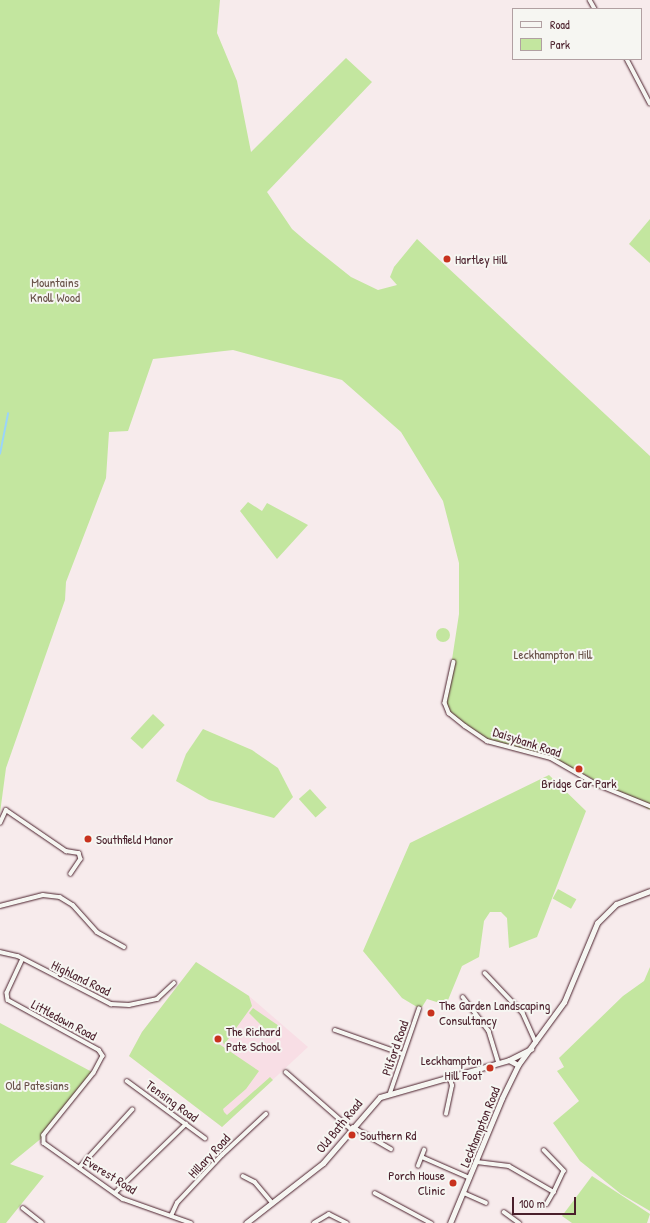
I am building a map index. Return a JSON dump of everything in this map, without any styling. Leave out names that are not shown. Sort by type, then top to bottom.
[{"type":"street","points":[[628,60],[650,103]]},
{"type":"street","name":"Daisybank Road","points":[[454,662],[445,703],[449,713],[465,726],[487,740],[551,758],[596,784],[650,806]]},
{"type":"street","points":[[0,823],[6,810],[66,851],[79,852],[81,859],[71,874]]},
{"type":"street","points":[[537,1043],[564,1002],[600,918],[620,901],[650,891]]},
{"type":"street","points":[[0,906],[43,896],[60,897],[73,905],[98,932],[124,947]]},
{"type":"street","name":"Highland Road","points":[[0,952],[18,956],[22,961],[99,1000],[117,1005],[157,999],[174,983]]},
{"type":"street","name":"Littledown Road","points":[[22,961],[7,993],[8,1000],[99,1050],[101,1063],[47,1131],[43,1137],[45,1144]]},
{"type":"street","points":[[485,973],[523,1013],[537,1043]]},
{"type":"street","points":[[463,997],[489,1031],[499,1063]]},
{"type":"street","name":"Pilford Road","points":[[390,1093],[419,1009]]},
{"type":"street","points":[[335,1030],[403,1054]]},
{"type":"street","name":"Leckhampton Road","points":[[450,1223],[471,1178],[518,1065],[537,1043]]},
{"type":"street","name":"Old Bath Road","points":[[246,1223],[271,1201],[323,1163],[372,1103],[390,1093],[450,1079],[509,1060],[532,1048]]},
{"type":"street","points":[[509,1060],[518,1065]]},
{"type":"street","points":[[286,1072],[352,1128],[391,1149]]},
{"type":"street","points":[[446,1114],[452,1086],[450,1079]]},
{"type":"street","name":"Tensing Road","points":[[127,1081],[205,1138]]},
{"type":"street","points":[[79,1168],[132,1110]]},
{"type":"street","name":"Hillary Road","points":[[171,1216],[177,1203],[222,1155],[266,1114]]},
{"type":"street","points":[[115,1193],[186,1124]]},
{"type":"street","name":"Everest Road","points":[[45,1144],[115,1193],[191,1223]]},
{"type":"street","points":[[418,1166],[424,1150]]},
{"type":"street","points":[[544,1150],[562,1168],[564,1175],[548,1204]]},
{"type":"street","points":[[422,1157],[471,1178]]},
{"type":"street","points":[[477,1162],[509,1166],[554,1192]]},
{"type":"street","points":[[243,1176],[255,1182],[271,1201]]},
{"type":"street","points":[[375,1193],[431,1223]]},
{"type":"street","points":[[464,1193],[486,1203]]},
{"type":"street","points":[[23,1208],[42,1223]]},
{"type":"street","points":[[504,1212],[519,1223]]},
{"type":"street","points":[[314,1223],[329,1214],[347,1223]]},
{"type":"shaded area","name":"The Richard Pate School","points":[[196,962],[249,996],[308,1047],[222,1127],[129,1056],[142,1032]]},
{"type":"green space","points":[[0,0],[220,0],[217,33],[237,81],[251,152],[346,58],[372,82],[267,192],[292,229],[351,277],[378,290],[397,285],[390,277],[394,267],[417,239],[650,456],[650,810],[561,762],[487,741],[452,715],[445,705],[459,614],[459,563],[443,501],[401,432],[342,380],[233,350],[153,359],[128,431],[109,432],[106,478],[66,582],[65,600],[6,768],[0,813]]},
{"type":"green space","points":[[650,219],[650,263],[629,244]]},
{"type":"green space","points":[[248,502],[262,511],[267,503],[308,525],[277,559],[240,511]]},
{"type":"green space","points":[[440,628],[446,628],[450,632],[450,638],[446,642],[440,642],[436,638],[436,632]]},
{"type":"green space","points":[[153,714],[165,725],[142,749],[130,738]]},
{"type":"green space","points":[[203,729],[252,750],[278,768],[293,797],[274,818],[209,800],[176,781],[186,754]]},
{"type":"green space","points":[[549,775],[586,811],[537,937],[509,948],[507,918],[501,912],[490,912],[484,921],[479,957],[462,966],[446,1005],[427,999],[422,1007],[417,1007],[402,998],[363,951],[410,843]]},
{"type":"green space","points":[[310,789],[327,808],[316,818],[299,799]]},
{"type":"green space","points":[[558,889],[576,899],[571,909],[553,899]]},
{"type":"green space","name":"The Richard Pate School","points":[[196,962],[249,996],[252,1006],[224,1045],[222,1039],[219,1044],[259,1071],[246,1089],[223,1109],[224,1112],[227,1115],[270,1077],[273,1080],[222,1127],[129,1056],[142,1032]]},
{"type":"green space","points":[[650,967],[650,1211],[621,1194],[580,1161],[553,1123],[579,1101],[557,1071],[564,1067],[559,1058],[623,996],[644,981]]},
{"type":"green space","points":[[253,1008],[279,1026],[271,1035],[249,1013]]},
{"type":"green space","name":"Old Patesians","points":[[0,1023],[94,1073],[43,1137],[10,1164],[44,1176],[6,1223],[0,1223]]},
{"type":"green space","points":[[592,1176],[650,1214],[647,1223],[572,1223],[562,1216]]},
{"type":"waterway","points":[[0,454],[8,414]]},
{"type":"place","name":"Hartley Hill","points":[[447,259]]},
{"type":"place","name":"Bridge Car Park","points":[[579,769]]},
{"type":"place","name":"Southfield Manor","points":[[88,839]]},
{"type":"place","name":"The Garden Landscaping Consultancy","points":[[431,1013]]},
{"type":"place","name":"The Richard Pate School","points":[[218,1039]]},
{"type":"place","name":"Leckhampton Hill Foot","points":[[490,1068]]},
{"type":"place","name":"Southern Rd","points":[[352,1135]]},
{"type":"place","name":"Porch House Clinic","points":[[453,1183]]},
{"type":"park label","name":"Mountains Knoll Wood","points":[[55,290]]},
{"type":"park label","name":"Leckhampton Hill","points":[[553,654]]}]
